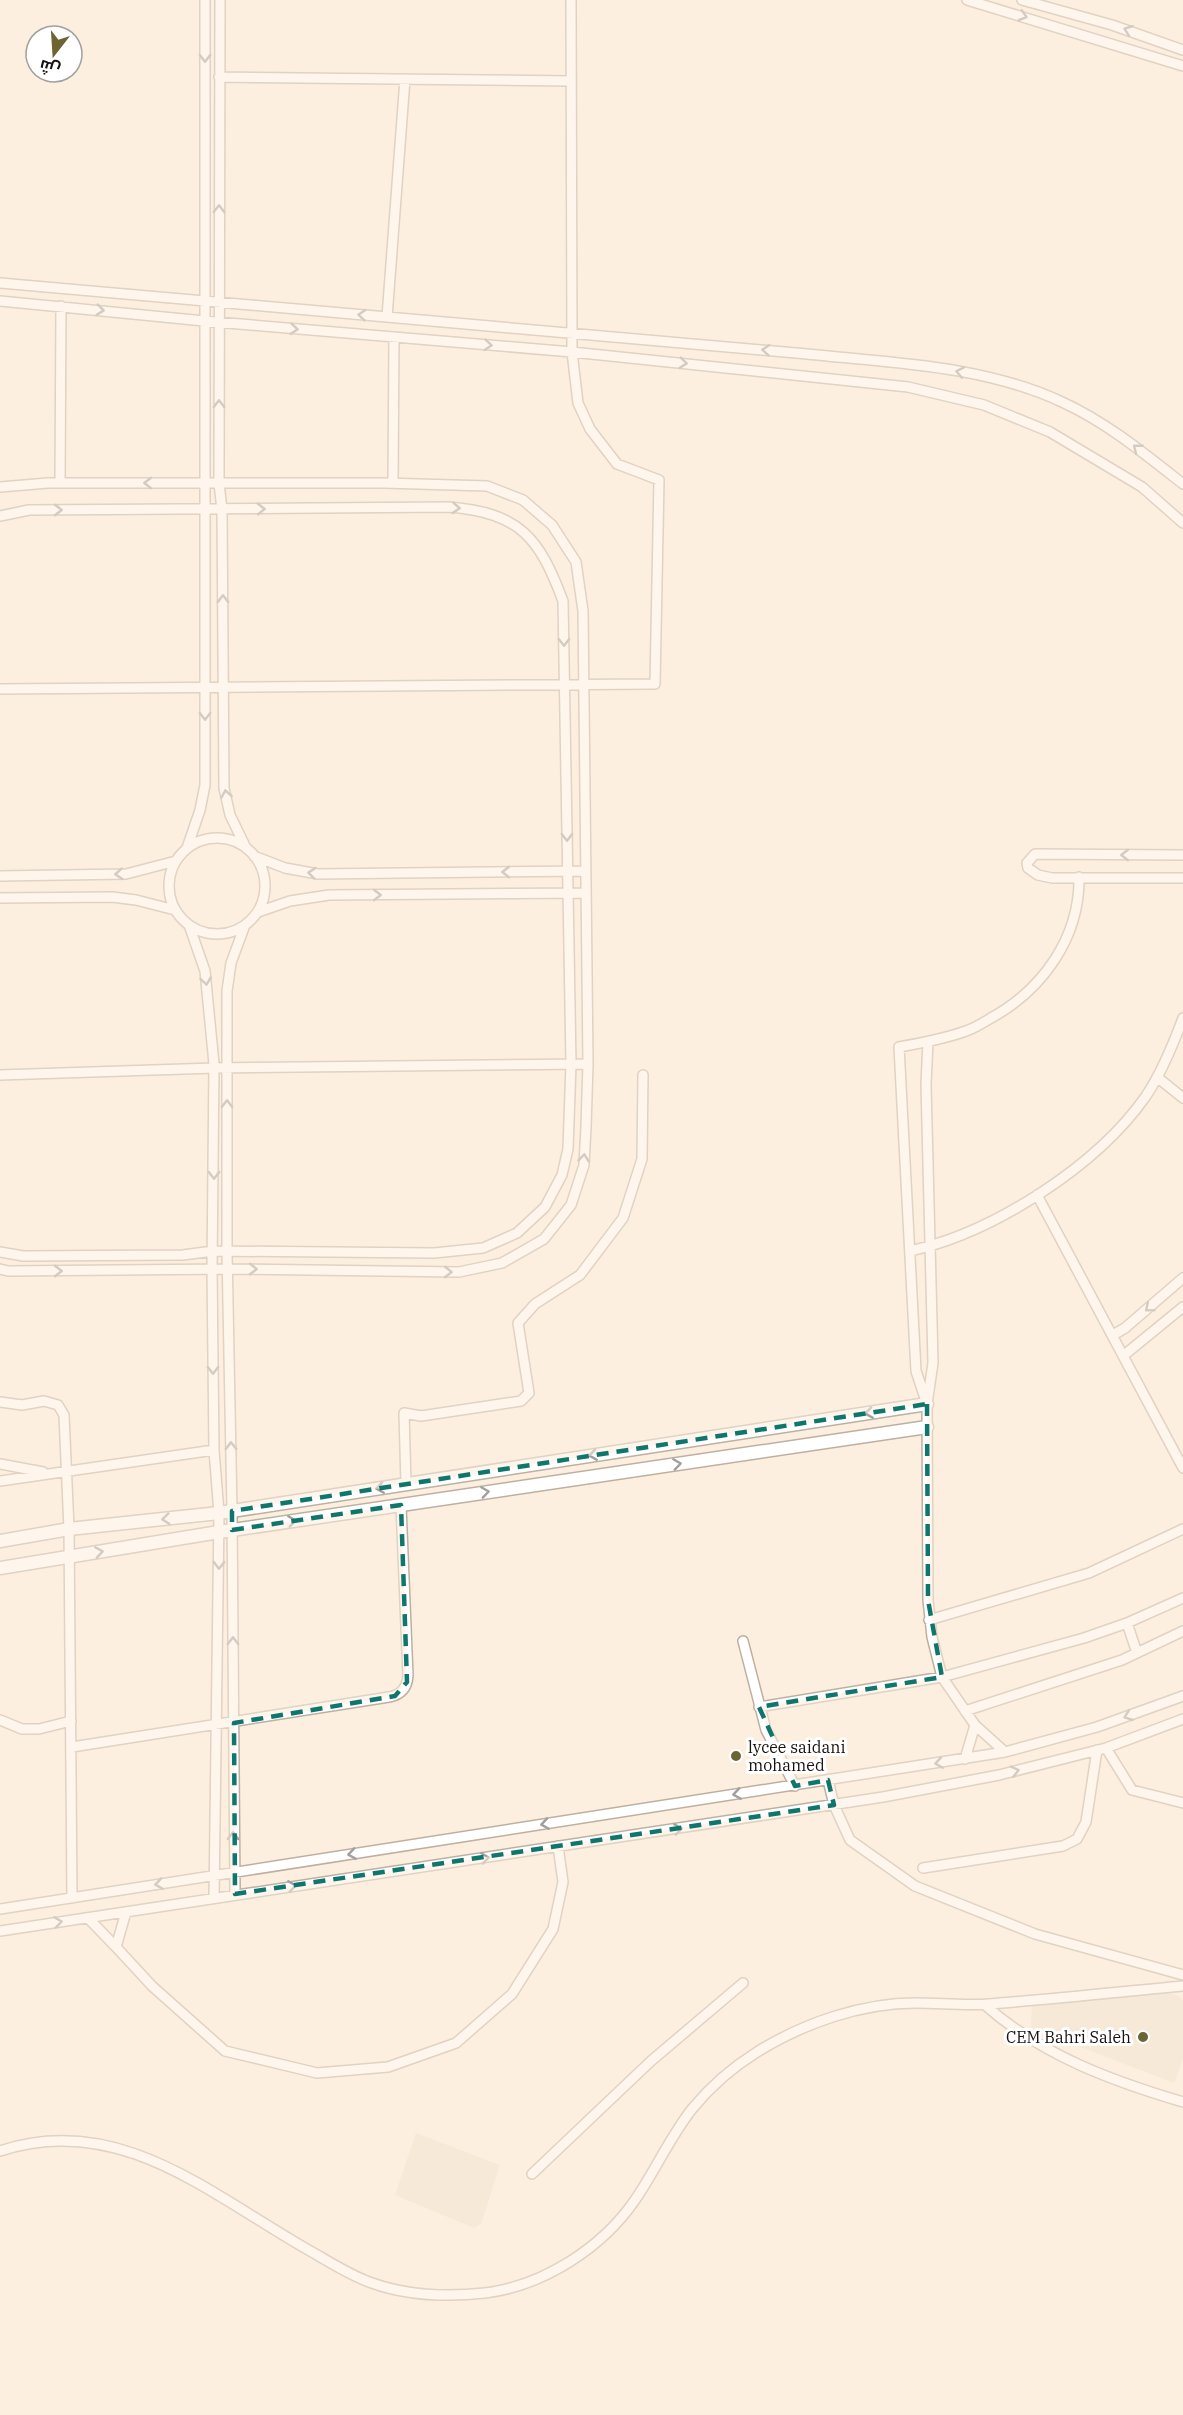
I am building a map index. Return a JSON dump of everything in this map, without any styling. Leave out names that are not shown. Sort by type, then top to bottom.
[{"type":"street","points":[[188,848],[205,785],[203,483],[205,0]]},
{"type":"street","points":[[220,0],[219,483],[222,510],[225,688],[224,788],[230,815],[246,848]]},
{"type":"street","points":[[0,689],[655,684],[659,480],[617,464],[590,429],[578,403],[572,352],[571,0]]},
{"type":"street","points":[[967,0],[1183,66]]},
{"type":"street","points":[[1022,0],[1112,25],[1183,50]]},
{"type":"street","points":[[219,77],[571,81]]},
{"type":"street","points":[[387,317],[405,79]]},
{"type":"street","points":[[0,283],[933,367],[999,380],[1062,402],[1130,442],[1183,484]]},
{"type":"street","points":[[0,301],[204,321],[572,352],[908,387],[984,405],[1050,432],[1142,488],[1183,523]]},
{"type":"street","points":[[60,483],[61,306]]},
{"type":"street","points":[[393,483],[394,337]]},
{"type":"street","points":[[0,487],[60,483],[393,483],[487,486],[522,500],[552,525],[576,562],[583,610],[588,1064],[584,1165],[571,1205],[544,1239],[502,1263],[459,1272],[0,1269]]},
{"type":"street","points":[[0,516],[29,510],[449,507],[478,510],[504,518],[528,536],[550,566],[564,601],[572,1064],[568,1149],[562,1175],[545,1207],[516,1233],[483,1248],[434,1253],[213,1251],[183,1255],[23,1256],[0,1252]]},
{"type":"street","points":[[258,912],[265,889],[264,877],[254,856],[246,848],[235,842],[217,839],[198,842],[188,848],[176,861],[169,880],[169,890],[175,910],[189,925],[202,932],[217,934],[231,932],[245,925],[258,912],[290,901],[322,896],[586,893]]},
{"type":"street","points":[[1183,855],[1035,854],[1027,863],[1028,868],[1038,875],[1052,878],[1183,878]]},
{"type":"street","points":[[254,856],[285,868],[318,874],[586,871]]},
{"type":"street","points":[[0,876],[126,874],[176,861]]},
{"type":"street","points":[[927,1404],[916,1371],[899,1047],[969,1031],[1013,1006],[1039,982],[1061,950],[1076,914],[1079,878]]},
{"type":"street","points":[[0,898],[112,897],[136,900],[175,910]]},
{"type":"street","points":[[189,925],[205,971],[214,1068],[212,1269],[214,1450],[226,1512],[232,1530],[233,1872],[235,1894]]},
{"type":"street","points":[[214,1898],[219,1532],[226,1512],[229,978],[245,925]]},
{"type":"street","points":[[910,1251],[931,1246],[996,1219],[1037,1195],[1106,1142],[1145,1096],[1157,1077],[1169,1056],[1183,1018]]},
{"type":"street","points":[[928,1042],[926,1084],[933,1363],[927,1404],[929,1620],[936,1659],[942,1677],[975,1725],[1005,1752]]},
{"type":"street","points":[[0,1075],[214,1068],[588,1064]]},
{"type":"street","points":[[406,1484],[404,1413],[421,1416],[521,1401],[529,1393],[518,1323],[536,1304],[580,1275],[623,1218],[642,1159],[643,1075]]},
{"type":"street","points":[[1157,1077],[1183,1098]]},
{"type":"street","points":[[1037,1195],[1183,1468]]},
{"type":"street","points":[[1113,1335],[1125,1328],[1183,1278]]},
{"type":"street","points":[[1124,1356],[1183,1307]]},
{"type":"street","points":[[0,1402],[22,1405],[44,1401],[58,1405],[64,1415],[69,1529],[72,1898]]},
{"type":"street","points":[[0,1541],[69,1529],[226,1512],[927,1404]]},
{"type":"street","points":[[0,1568],[232,1530],[927,1427]]},
{"type":"street","points":[[0,1481],[214,1450]]},
{"type":"street","points":[[0,1464],[51,1473]]},
{"type":"street","points":[[72,1747],[395,1696],[405,1688],[408,1676],[401,1505]]},
{"type":"street","points":[[929,1620],[1089,1573],[1183,1529]]},
{"type":"street","points":[[759,1707],[942,1677],[1084,1638],[1127,1623],[1183,1598]]},
{"type":"street","points":[[1127,1623],[1137,1653]]},
{"type":"street","points":[[965,1711],[1137,1653],[1183,1631]]},
{"type":"street","points":[[743,1641],[766,1730],[795,1785]]},
{"type":"street","points":[[0,1909],[1005,1752],[1097,1727],[1183,1696]]},
{"type":"street","points":[[0,1931],[834,1805],[999,1775],[1102,1749],[1183,1719]]},
{"type":"street","points":[[0,1720],[22,1729],[39,1729],[71,1721]]},
{"type":"street","points":[[965,1759],[975,1725]]},
{"type":"street","points":[[1102,1749],[1131,1790],[1183,1803]]},
{"type":"street","points":[[923,1868],[1063,1846],[1077,1839],[1086,1822],[1102,1749]]},
{"type":"street","points":[[828,1780],[834,1805],[850,1840],[915,1886],[1035,1934],[1183,1975]]},
{"type":"street","points":[[88,1918],[152,1986],[225,2051],[317,2073],[388,2067],[456,2043],[512,1994],[554,1929],[562,1882],[558,1846]]},
{"type":"street","points":[[116,1947],[126,1912]]},
{"type":"street","points":[[532,2174],[651,2061],[743,1983]]},
{"type":"street","points":[[0,2151],[42,2142],[67,2140],[120,2147],[146,2156],[171,2169],[308,2250],[369,2282],[390,2289],[419,2294],[454,2295],[489,2292],[520,2285],[555,2270],[613,2227],[634,2202],[692,2109],[725,2075],[792,2033],[826,2019],[864,2010],[912,2003],[984,2005],[1183,1986]]},
{"type":"street","points":[[984,2005],[1005,2023],[1070,2062],[1183,2103]]},
{"type":"highlighted area","points":[[927,1404],[928,1600],[942,1677],[759,1707],[795,1786],[828,1780],[834,1805],[235,1894],[234,1723],[395,1696],[407,1682],[401,1505],[232,1530],[232,1511]]},
{"type":"shaded area","points":[[1164,1990],[1180,1997],[1183,2001],[1183,2059],[1174,2083],[1031,2028],[1032,2000]]},
{"type":"shaded area","points":[[416,2133],[500,2165],[481,2224],[474,2228],[395,2195]]},
{"type":"place","name":"lycee saidani mohamed","points":[[736,1756]]},
{"type":"place","name":"CEM Bahri Saleh","points":[[1143,2037]]}]
